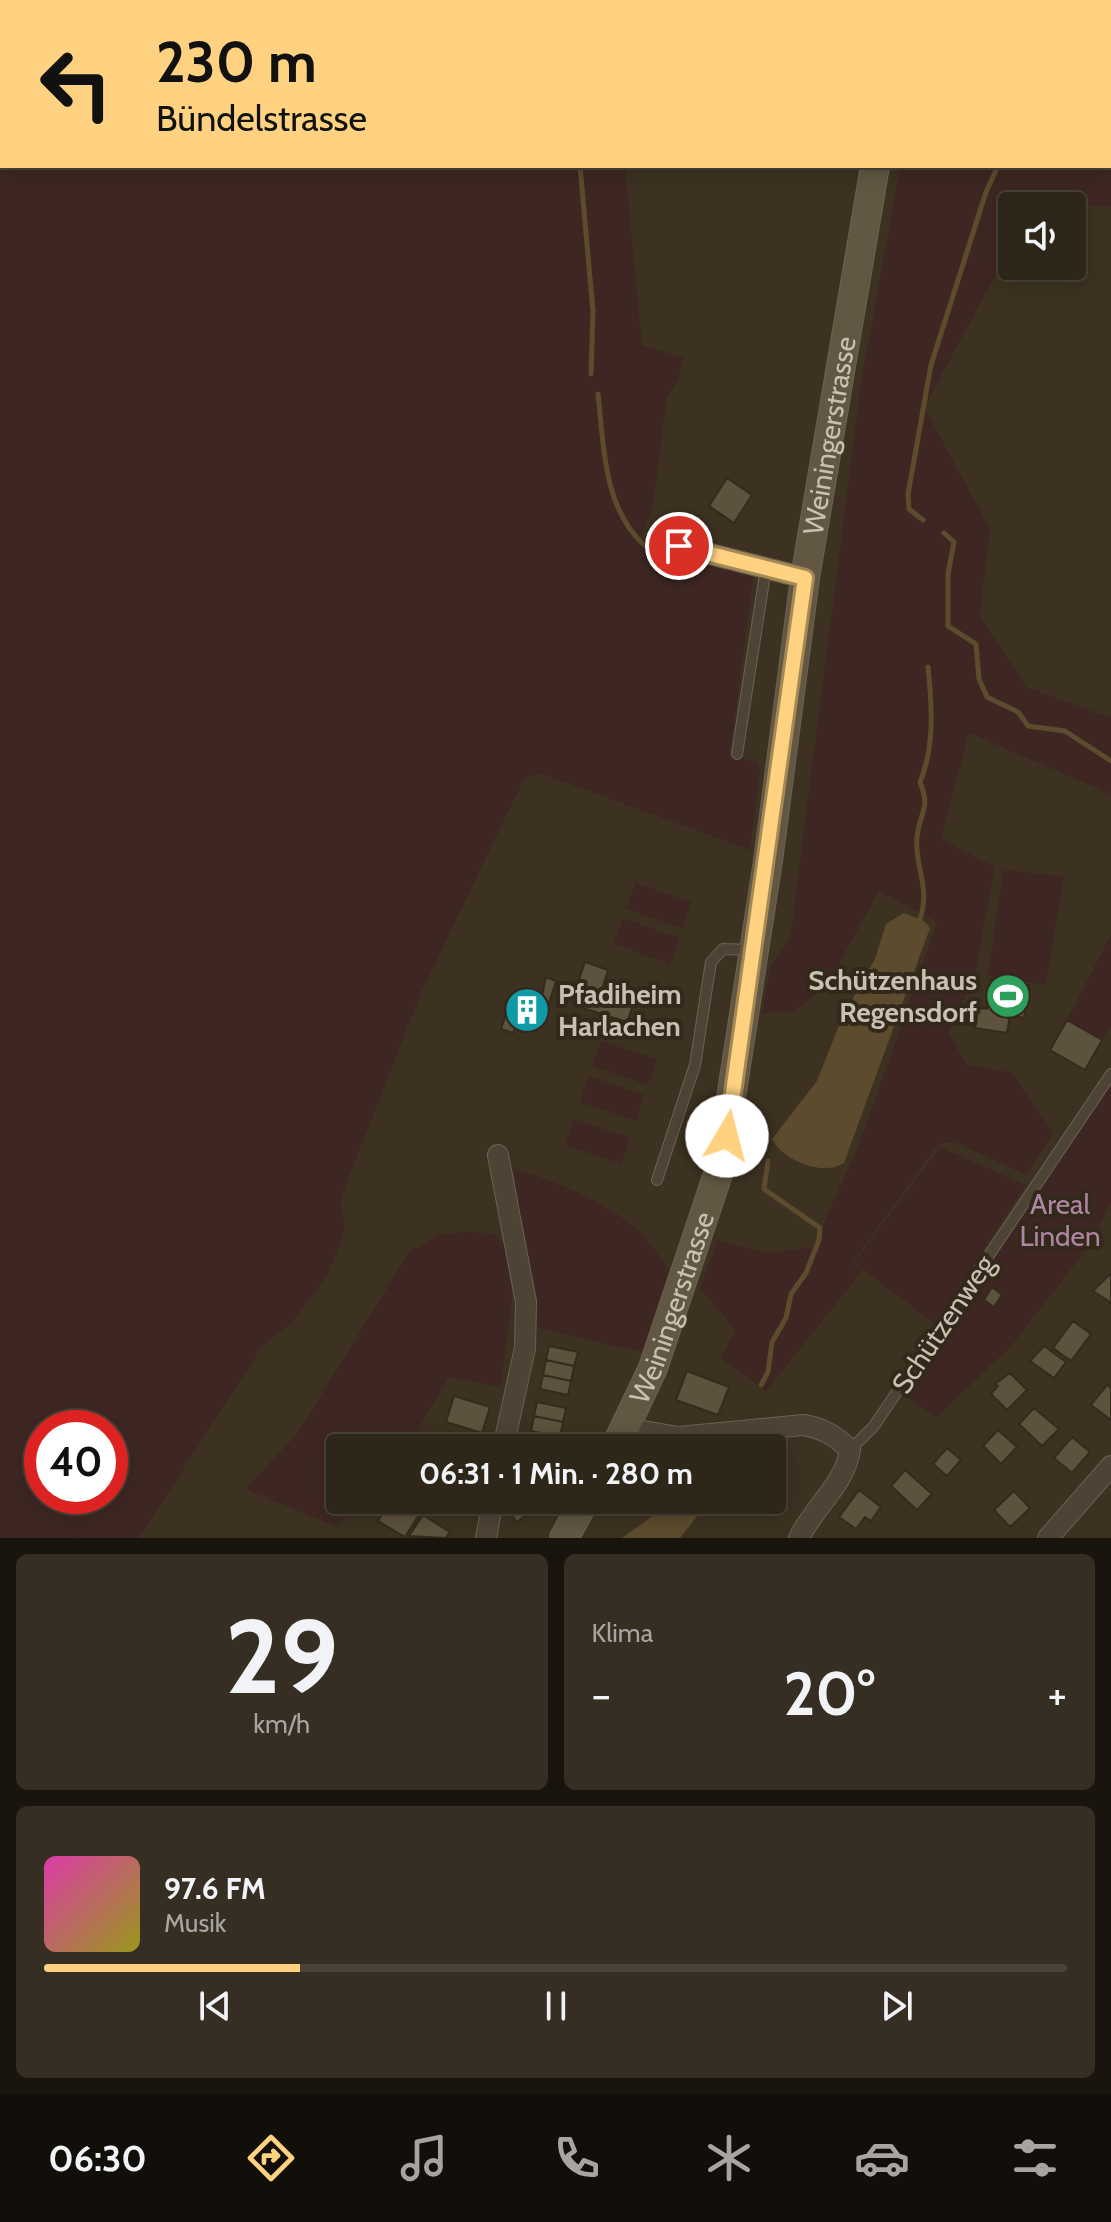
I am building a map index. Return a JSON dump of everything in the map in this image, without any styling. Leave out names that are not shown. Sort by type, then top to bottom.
[{"type":"street","name":"Weiningerstrasse","points":[[622,1434],[653,1368],[717,1180],[805,578],[875,168]]},
{"type":"street","points":[[679,546],[805,578]]},
{"type":"street","points":[[498,1155],[526,1302],[525,1348],[506,1434]]},
{"type":"street","points":[[709,1434],[803,1425],[823,1429],[850,1450],[847,1471],[807,1522],[799,1538]]},
{"type":"street","points":[[1048,1538],[1111,1466]]},
{"type":"street","points":[[486,1538],[490,1514]]},
{"type":"street","points":[[564,1538],[577,1514]]},
{"type":"lane","points":[[737,754],[766,568]]},
{"type":"lane","points":[[657,1180],[695,1065],[711,962],[723,949],[753,950]]},
{"type":"lane","name":"Schützenweg","points":[[850,1450],[874,1426],[1111,1074]]},
{"type":"green space","points":[[0,168],[625,168],[642,345],[683,358],[679,378],[667,398],[652,511],[637,542],[648,555],[658,557],[669,549],[748,567],[754,573],[730,755],[758,763],[760,771],[750,850],[540,773],[524,779],[421,993],[340,1200],[345,1230],[328,1274],[294,1321],[263,1345],[139,1538],[0,1538]]},
{"type":"green space","points":[[901,168],[1111,168],[1111,207],[1086,204],[1086,192],[998,192],[998,271],[924,407],[990,529],[980,616],[1026,687],[1111,718],[1111,794],[969,733],[941,839],[995,867],[975,974],[949,1033],[966,1064],[1013,1073],[1054,1133],[1026,1175],[957,1143],[939,1143],[852,1263],[862,1271],[766,1391],[720,1358],[736,1330],[700,1289],[717,1240],[766,1253],[813,1247],[861,1140],[937,922],[879,891],[827,985],[793,1012],[762,1013],[770,967],[790,939],[861,383]]},
{"type":"green space","points":[[1003,870],[1064,876],[1046,985],[988,975]]},
{"type":"green space","points":[[635,883],[691,902],[682,928],[626,909]]},
{"type":"green space","points":[[623,918],[679,938],[670,964],[614,944]]},
{"type":"green space","points":[[1111,934],[1111,1025],[1102,1040],[1067,1020]]},
{"type":"green space","points":[[601,1041],[657,1059],[648,1085],[592,1066]]},
{"type":"green space","points":[[589,1076],[644,1095],[636,1121],[580,1102]]},
{"type":"green space","name":"Areal Linden","points":[[1111,1080],[1111,1202],[1092,1242],[1012,1345],[937,1417],[898,1391]]},
{"type":"green space","points":[[574,1119],[630,1138],[621,1164],[565,1145]]},
{"type":"green space","name":"Areal Linden","points":[[940,1147],[1026,1185],[935,1324],[854,1263]]},
{"type":"green space","points":[[514,1168],[565,1187],[615,1212],[643,1235],[669,1271],[642,1352],[530,1326]]},
{"type":"green space","points":[[472,1231],[495,1235],[508,1247],[512,1299],[501,1387],[449,1377],[415,1434],[326,1434],[326,1514],[344,1514],[337,1527],[245,1489],[297,1434],[409,1252],[440,1235]]},
{"type":"shaded area","points":[[904,913],[924,921],[930,928],[844,1163],[825,1168],[794,1160],[772,1139],[817,1081],[842,1018],[875,959],[886,924]]},
{"type":"shaded area","points":[[655,1514],[699,1514],[680,1538],[622,1538]]},
{"type":"building","points":[[727,478],[752,495],[734,523],[709,506]]},
{"type":"building","points":[[585,962],[608,970],[603,986],[636,997],[627,1022],[580,1007],[583,997],[574,994]]},
{"type":"building","name":"Pfadiheim Harlachen","points":[[546,977],[556,981],[544,1019],[540,1017],[536,1026],[516,1026],[513,1033],[501,1029],[512,997],[529,1003],[531,998],[541,1001]]},
{"type":"building","name":"Schützenhaus Regensdorf","points":[[991,979],[1029,985],[1024,1018],[1010,1015],[1007,1033],[975,1028],[978,1008],[987,1009]]},
{"type":"building","name":"Schützenhaus Regensdorf","points":[[1067,1020],[1102,1040],[1085,1070],[1050,1050]]},
{"type":"building","points":[[1111,1273],[1111,1303],[1093,1291]]},
{"type":"building","points":[[992,1287],[1002,1295],[994,1307],[984,1300]]},
{"type":"building","points":[[1073,1321],[1091,1334],[1071,1361],[1053,1348]]},
{"type":"building","points":[[549,1346],[578,1352],[574,1366],[546,1360]]},
{"type":"building","points":[[1044,1346],[1066,1362],[1054,1378],[1030,1361]]},
{"type":"building","points":[[546,1360],[574,1366],[571,1381],[543,1375]]},
{"type":"building","points":[[687,1371],[729,1387],[718,1415],[676,1400]]},
{"type":"building","points":[[1010,1373],[1027,1390],[1007,1410],[991,1394],[998,1386],[995,1384]]},
{"type":"building","points":[[543,1375],[571,1381],[568,1395],[540,1389]]},
{"type":"building","points":[[1107,1385],[1111,1388],[1111,1420],[1091,1405]]},
{"type":"building","points":[[454,1396],[490,1407],[482,1433],[446,1422]]},
{"type":"building","points":[[537,1402],[566,1408],[563,1422],[534,1416]]},
{"type":"building","points":[[1034,1408],[1059,1429],[1042,1446],[1019,1424]]},
{"type":"building","points":[[534,1416],[563,1422],[561,1434],[531,1431]]},
{"type":"building","points":[[998,1430],[1017,1447],[1001,1464],[983,1446]]},
{"type":"building","points":[[1072,1437],[1090,1452],[1072,1473],[1054,1458]]},
{"type":"building","points":[[947,1448],[961,1460],[947,1476],[933,1464]]},
{"type":"building","points":[[905,1470],[932,1494],[917,1510],[891,1486]]},
{"type":"building","points":[[859,1490],[881,1507],[871,1521],[865,1517],[856,1529],[839,1517]]},
{"type":"building","points":[[1014,1491],[1030,1508],[1010,1527],[994,1510]]},
{"type":"building","points":[[382,1514],[419,1514],[405,1537],[378,1521]]},
{"type":"building","points":[[511,1514],[527,1514],[517,1522]]},
{"type":"building","points":[[423,1515],[450,1532],[446,1538],[409,1536]]},
{"type":"waterway","points":[[580,168],[593,311],[591,374]]},
{"type":"waterway","points":[[923,520],[909,509],[908,494],[931,365],[986,192],[997,168]]},
{"type":"waterway","points":[[598,394],[604,455],[613,495],[631,531],[645,546]]},
{"type":"waterway","points":[[944,533],[954,542],[948,574],[948,626],[976,644],[979,679],[987,697],[1018,712],[1028,726],[1065,731],[1111,761]]},
{"type":"waterway","points":[[657,535],[676,540]]},
{"type":"waterway","points":[[920,919],[924,897],[917,837],[925,805],[920,782],[928,754],[931,725],[928,667]]},
{"type":"waterway","points":[[761,1385],[768,1372],[772,1342],[786,1318],[791,1294],[806,1273],[819,1240],[820,1228],[764,1189],[768,1161]]},
{"type":"place","name":"Schützenhaus Regensdorf","points":[[1008,996]]},
{"type":"place","name":"Pfadiheim Harlachen","points":[[527,1010]]},
{"type":"route","points":[[679,546],[805,578],[768,861],[727,1136]]}]
